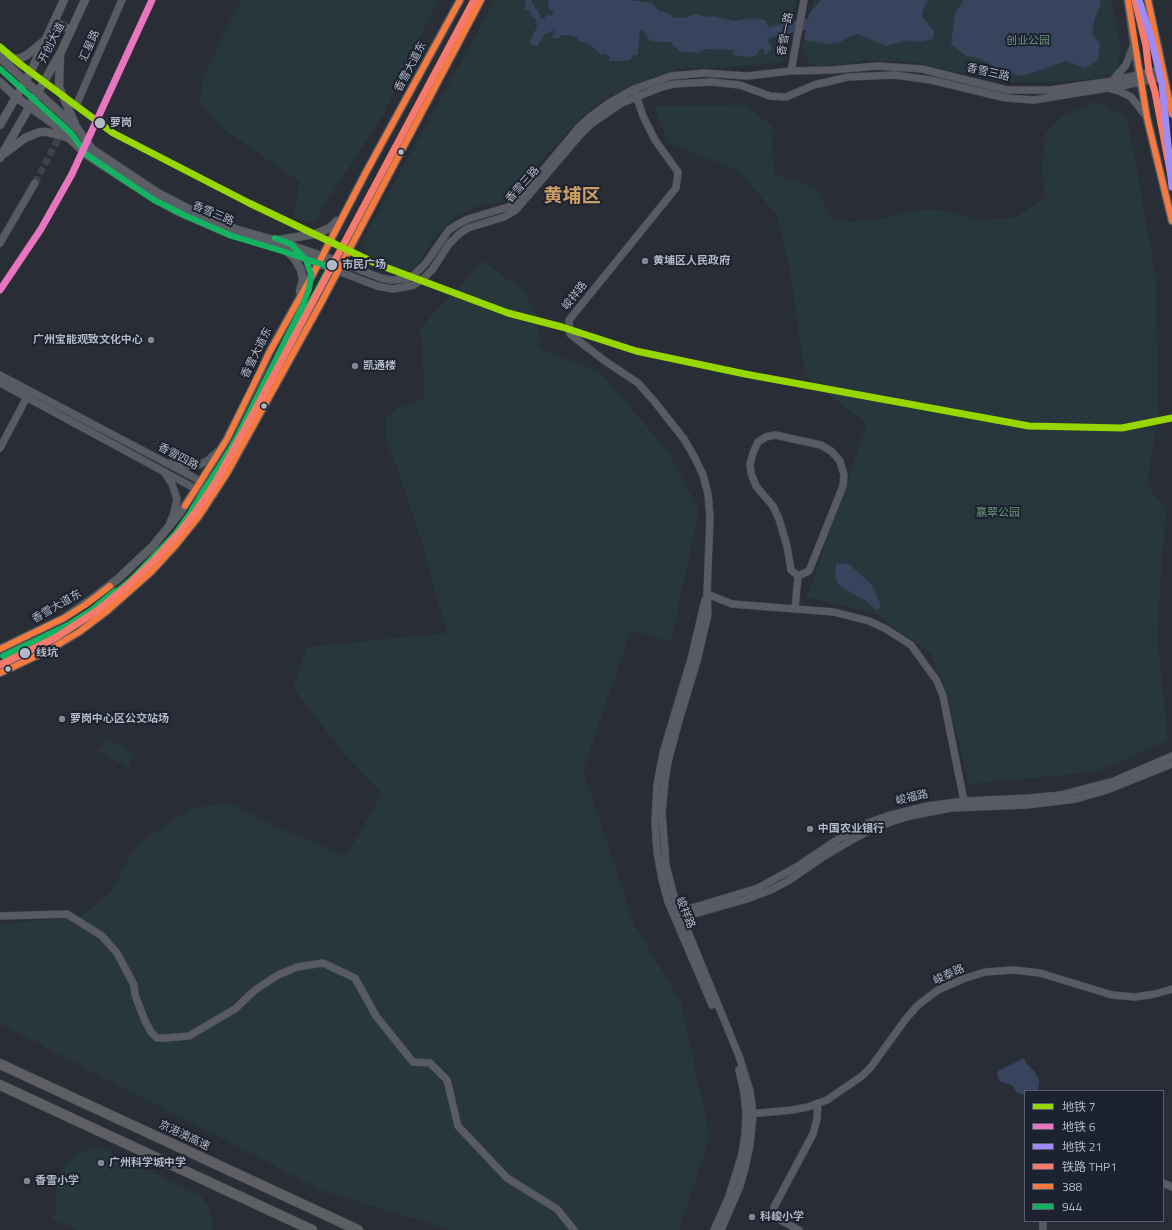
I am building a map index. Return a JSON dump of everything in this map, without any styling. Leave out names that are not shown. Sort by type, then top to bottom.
[{"type":"highway","name":"京港澳高速","points":[[0,1064],[358,1230]]},
{"type":"highway","points":[[0,1085],[312,1230]]},
{"type":"main road","name":"开创大道","points":[[0,125],[25,82],[64,0]]},
{"type":"main road","name":"开创大道","points":[[0,157],[38,94],[61,52],[85,0]]},
{"type":"main road","name":"香雪大道东","points":[[0,649],[64,618],[85,605],[130,568],[164,533],[199,485],[227,439],[294,305],[460,0]]},
{"type":"main road","points":[[0,673],[50,650],[79,632],[112,607],[170,552],[199,516],[214,495],[338,271],[481,0]]},
{"type":"main road","points":[[1128,0],[1140,78],[1172,221]]},
{"type":"main road","points":[[1148,0],[1172,114]]},
{"type":"main road","points":[[54,22],[71,30]]},
{"type":"main road","points":[[0,57],[14,59],[21,58],[27,55],[47,38]]},
{"type":"main road","points":[[61,52],[59,86],[77,128]]},
{"type":"main road","name":"香雪三路","points":[[0,57],[38,94],[77,128],[92,149],[158,193],[189,209],[235,229],[277,240],[320,259],[338,271]]},
{"type":"main road","name":"香雪三路","points":[[0,82],[16,97],[55,125],[87,154],[125,180],[177,211],[230,234],[320,259],[342,262]]},
{"type":"main road","points":[[0,157],[25,138],[40,132],[47,132],[69,138]]},
{"type":"main road","points":[[277,240],[309,236],[330,228],[346,209]]},
{"type":"main road","points":[[286,250],[299,264],[302,275],[301,287],[294,305]]},
{"type":"street","name":"汇星路","points":[[78,101],[122,0]]},
{"type":"street","name":"香雪一路","points":[[791,71],[804,0]]},
{"type":"street","points":[[1112,81],[1126,65],[1134,43]]},
{"type":"street","name":"香雪三路","points":[[342,262],[381,278],[391,280],[406,279],[414,275],[426,264],[436,247],[449,230],[468,219],[508,207],[518,200],[579,127],[591,116],[609,103],[671,76],[686,74],[747,76],[791,71],[832,70],[878,66],[916,69],[1007,90],[1050,90],[1140,78]]},
{"type":"street","name":"香雪三路","points":[[338,271],[378,286],[392,289],[405,288],[424,278],[432,270],[449,244],[459,234],[468,228],[504,217],[516,210],[591,124],[635,92],[674,84],[710,82],[740,85],[770,96],[786,97],[814,85],[848,77],[894,75],[931,80],[1006,98],[1034,100],[1108,88],[1140,78],[1163,73]]},
{"type":"street","points":[[1108,88],[1120,91],[1131,97],[1148,118]]},
{"type":"street","name":"峻祥路","points":[[635,92],[655,140],[678,172],[676,188],[569,320],[570,334],[605,361],[638,383],[684,439],[703,475],[708,494],[710,517],[707,594],[691,659],[668,735],[657,784],[655,822],[657,853],[668,902],[676,913],[738,1056],[750,1091],[750,1145],[740,1186],[720,1230]]},
{"type":"street","points":[[0,243],[35,183]]},
{"type":"street","name":"香雪四路","points":[[0,374],[165,462],[199,485]]},
{"type":"street","name":"香雪四路","points":[[0,383],[163,471],[208,487],[214,495]]},
{"type":"street","points":[[0,448],[30,391]]},
{"type":"street","points":[[766,436],[775,436],[821,445],[831,451],[840,461],[844,475],[843,486],[809,571],[798,576],[791,570],[787,546],[779,519],[773,506],[756,486],[751,473],[750,464],[753,452],[758,442],[766,436]]},
{"type":"street","points":[[165,462],[187,466],[199,465],[214,455],[227,439]]},
{"type":"street","points":[[163,471],[172,484],[177,499],[174,516],[164,533]]},
{"type":"street","points":[[794,609],[798,576]]},
{"type":"street","points":[[707,594],[732,604],[834,612],[869,621],[886,629],[911,645],[937,681],[943,696],[964,801]]},
{"type":"street","name":"峻福路","points":[[676,913],[758,888],[798,866],[835,841],[868,823],[887,816],[927,806],[964,801],[1029,798],[1066,794],[1114,781],[1172,756]]},
{"type":"street","name":"峻福路","points":[[679,920],[691,915],[747,899],[770,890],[788,881],[850,841],[888,823],[910,816],[951,808],[1027,805],[1076,799],[1108,790],[1172,764]]},
{"type":"street","points":[[0,916],[67,914],[102,936],[117,953],[134,985],[135,995],[145,1021],[151,1032],[157,1038],[189,1036],[235,1009],[255,990],[278,975],[297,967],[323,963],[355,978],[376,1016],[413,1062],[430,1063],[447,1080],[458,1126],[507,1178],[557,1209],[574,1230]]},
{"type":"street","name":"峻泰路","points":[[749,1114],[792,1110],[827,1100],[862,1076],[871,1067],[905,1020],[918,1005],[938,990],[963,979],[985,972],[1014,970],[1040,973],[1112,995],[1135,997],[1155,994],[1172,989]]},
{"type":"street","points":[[799,1230],[782,1221],[775,1213],[774,1208],[813,1134],[817,1120],[818,1103]]},
{"type":"street","name":"峻祥路","points":[[714,1230],[729,1196],[742,1154],[749,1114]]},
{"type":"green space","points":[[243,0],[438,0],[383,115],[313,223],[293,218],[300,182],[223,129],[199,101],[205,73],[237,7]]},
{"type":"green space","name":"市民广场","points":[[495,0],[797,0],[782,62],[730,67],[685,68],[651,78],[601,101],[581,118],[503,202],[479,206],[455,217],[436,236],[415,269],[389,274],[370,264],[362,241]]},
{"type":"green space","name":"创业公园","points":[[813,0],[1112,0],[1121,50],[1116,73],[1095,79],[1060,82],[1002,82],[913,62],[865,61],[820,68],[808,62],[802,48]]},
{"type":"green space","name":"赢翠公园","points":[[1096,101],[1126,118],[1134,152],[1156,278],[1158,415],[1147,486],[1166,508],[1157,635],[1168,741],[1096,772],[969,784],[946,690],[930,653],[874,613],[807,597],[867,424],[805,376],[790,271],[778,217],[740,172],[668,143],[654,106],[745,105],[771,125],[774,173],[817,189],[830,217],[847,222],[885,218],[925,209],[947,211],[972,219],[1015,218],[1045,197],[1042,170],[1045,134],[1059,118]]},
{"type":"green space","points":[[483,261],[524,291],[538,317],[540,349],[601,373],[667,450],[699,510],[671,642],[631,631],[583,770],[634,924],[681,1002],[710,1137],[679,1230],[451,1230],[323,1191],[0,1024],[0,924],[82,916],[109,894],[138,843],[189,810],[227,802],[271,824],[346,856],[382,793],[345,755],[293,688],[307,647],[447,633],[418,530],[398,470],[387,443],[386,418],[397,408],[425,398],[420,328]]},
{"type":"green space","points":[[106,739],[135,754],[128,768],[99,752]]},
{"type":"green space","name":"广州科学城中学","points":[[102,1148],[200,1195],[208,1205],[212,1217],[212,1230],[76,1230],[52,1219],[57,1210],[57,1181],[65,1165],[74,1156],[83,1151]]},
{"type":"water","points":[[525,0],[531,0],[540,15],[540,18],[544,19],[547,14],[552,16],[554,12],[549,9],[549,0],[630,0],[652,3],[659,11],[669,13],[674,18],[685,18],[694,14],[734,21],[752,18],[765,20],[771,32],[768,42],[771,45],[771,50],[765,55],[764,50],[761,49],[758,51],[758,55],[751,57],[733,55],[734,50],[705,49],[697,53],[681,52],[670,42],[649,40],[643,30],[640,29],[638,54],[633,55],[630,60],[609,61],[610,57],[604,53],[602,55],[588,43],[578,41],[577,37],[562,35],[559,38],[552,37],[554,31],[552,30],[549,33],[545,33],[537,47],[529,43],[537,27],[536,20],[530,14],[531,12],[524,7],[526,5]]},
{"type":"water","points":[[821,0],[927,0],[928,1],[924,7],[922,16],[934,32],[933,39],[916,42],[909,40],[886,46],[858,34],[848,37],[840,42],[829,44],[804,40],[809,14]]},
{"type":"water","points":[[963,0],[1100,0],[1101,4],[1094,21],[1092,34],[1100,44],[1098,60],[1085,68],[1066,61],[1021,76],[1003,71],[979,58],[966,56],[951,44],[955,14]]},
{"type":"water","points":[[836,563],[849,564],[872,585],[880,603],[880,608],[876,610],[866,601],[841,587],[837,582],[835,572]]},
{"type":"water","points":[[1024,1058],[1026,1063],[1035,1072],[1039,1080],[1037,1090],[1024,1090],[1024,1095],[1016,1092],[1012,1085],[999,1080],[997,1075],[998,1071]]},
{"type":"waterway","points":[[771,32],[807,24]]},
{"type":"tunnel","points":[[35,183],[78,101]]},
{"type":"metro line","name":"6","points":[[0,290],[41,229],[72,174],[152,0]]},
{"type":"metro line","name":"21","points":[[1139,0],[1151,37],[1162,84],[1172,187]]},
{"type":"metro line","name":"7","points":[[0,47],[20,64],[113,133],[249,203],[377,264],[508,313],[562,327],[636,351],[745,374],[1029,426],[1122,428],[1172,418]]},
{"type":"rail line","name":"THP1","points":[[0,665],[55,638],[98,610],[127,586],[153,561],[179,533],[196,511],[215,483],[255,410],[474,0]]},
{"type":"rail line","name":"THP1","points":[[1135,0],[1146,46],[1149,72],[1155,92],[1172,181]]},
{"type":"transit line","name":"388","points":[[185,506],[227,439],[269,353],[460,0]]},
{"type":"transit line","name":"388","points":[[0,673],[49,650],[79,632],[107,611],[151,572],[199,516],[227,473],[321,303],[481,0]]},
{"type":"transit line","name":"388","points":[[1128,0],[1147,118],[1172,221]]},
{"type":"transit line","name":"388","points":[[1148,0],[1172,114]]},
{"type":"transit line","name":"944","points":[[0,69],[71,133],[87,155],[154,200],[232,236],[330,267],[213,481],[176,533],[133,578],[89,615],[45,643],[0,664]]},
{"type":"transit line","name":"944","points":[[191,511],[234,443],[301,309],[309,289],[311,274],[306,260],[291,244],[275,238]]},
{"type":"transit line","name":"388","points":[[0,649],[64,618],[85,605],[110,586]]},
{"type":"transit line","name":"944","points":[[3,656],[68,625],[90,611],[115,591]]},
{"type":"place","name":"萝岗","points":[[100,123]]},
{"type":"place","name":"黄埔区人民政府","points":[[645,261]]},
{"type":"place","name":"市民广场","points":[[332,265]]},
{"type":"place","name":"广州宝能观致文化中心","points":[[151,340]]},
{"type":"place","name":"凯通楼","points":[[355,366]]},
{"type":"place","name":"线坑","points":[[25,653]]},
{"type":"place","name":"萝岗中心区公交站场","points":[[62,719]]},
{"type":"place","name":"中国农业银行","points":[[810,829]]},
{"type":"place","name":"广州科学城中学","points":[[101,1163]]},
{"type":"place","name":"香雪小学","points":[[27,1181]]},
{"type":"place","name":"科峻小学","points":[[752,1217]]},
{"type":"district","name":"黄埔区","points":[[572,197]]}]
